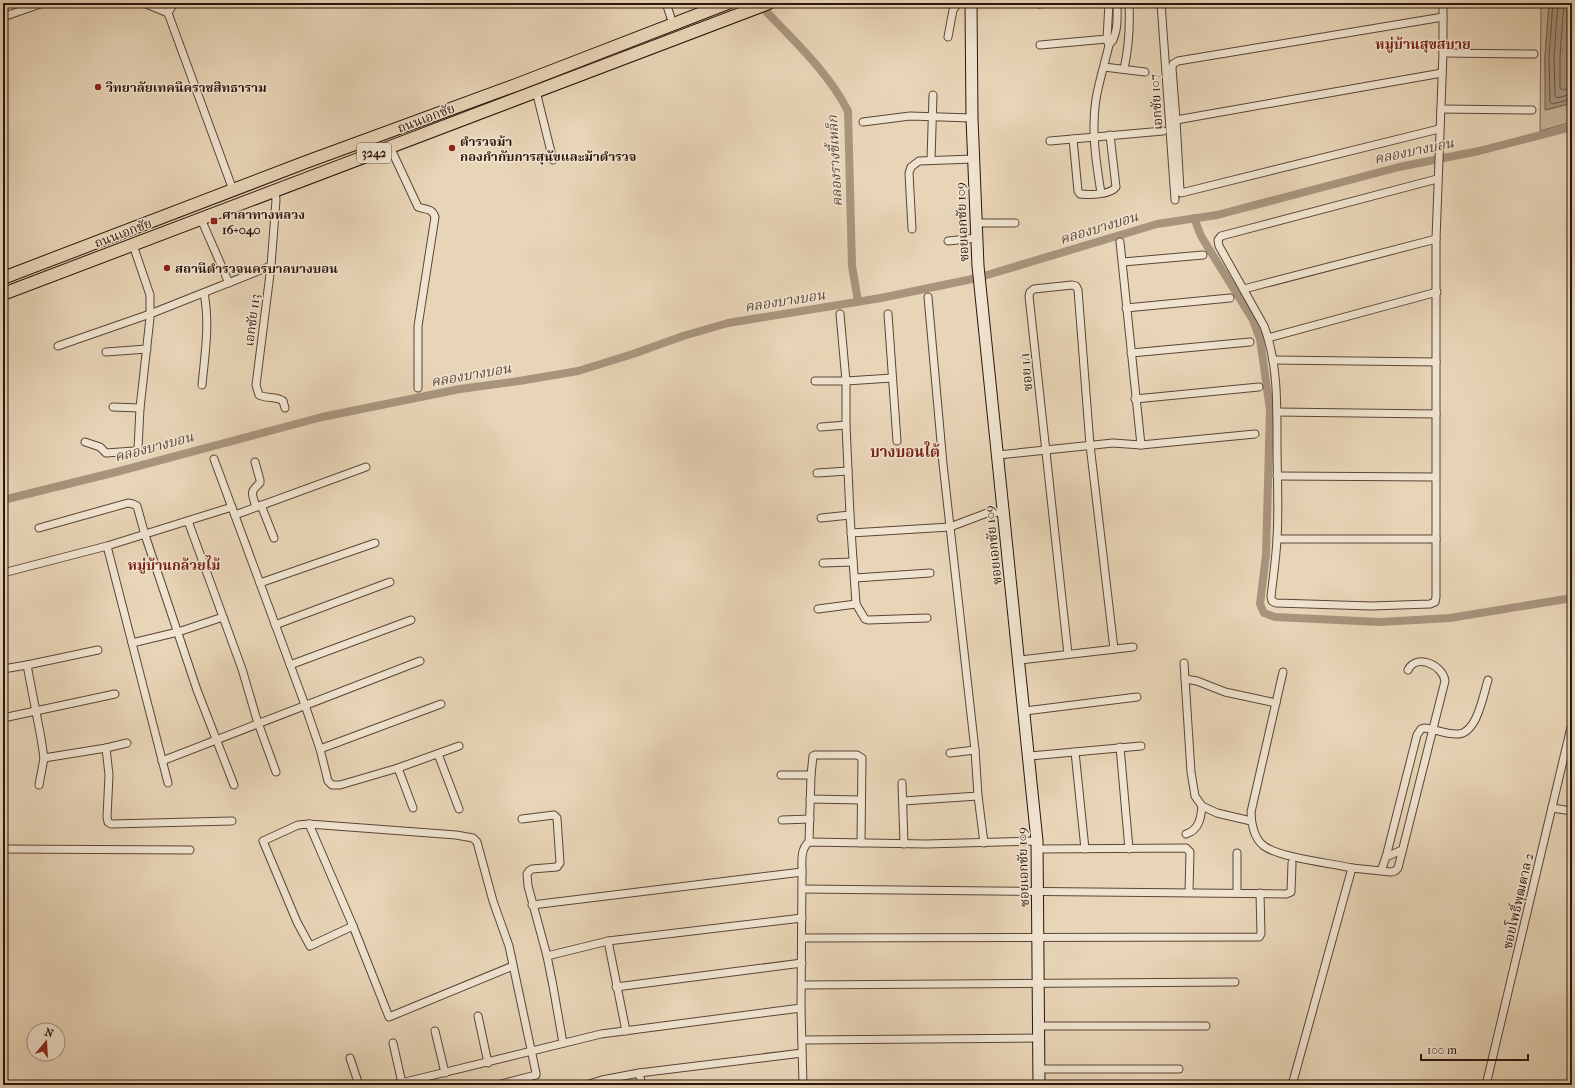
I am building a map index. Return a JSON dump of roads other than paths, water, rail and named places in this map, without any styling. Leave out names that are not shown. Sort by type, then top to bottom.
[{"type":"main road","name":"ถนนเอกชัย","points":[[3,278],[306,162],[516,85],[728,3]]},
{"type":"main road","name":"ถนนเอกชัย","points":[[3,294],[769,3]]},
{"type":"street","points":[[3,17],[44,3]]},
{"type":"street","points":[[144,3],[168,13],[233,190]]},
{"type":"street","points":[[168,13],[174,3]]},
{"type":"street","points":[[666,3],[673,24]]},
{"type":"street","points":[[948,37],[953,10],[958,3]]},
{"type":"street","name":"ซอยเอกชัย 109","points":[[970,3],[973,159],[978,266],[1030,756],[1038,845],[1040,1026],[1039,1085]]},
{"type":"street","points":[[1039,4],[1048,3]]},
{"type":"street","points":[[1109,3],[1110,41]]},
{"type":"street","points":[[1101,193],[1094,136],[1096,98],[1110,41],[1117,23],[1117,3]]},
{"type":"street","points":[[1124,69],[1130,22],[1129,3]]},
{"type":"street","name":"เอกชัย 107","points":[[1161,3],[1175,200]]},
{"type":"street","points":[[1437,176],[1221,236],[1218,240],[1219,246],[1264,326],[1273,360],[1277,412],[1277,539],[1271,597],[1272,601],[1371,606],[1430,604],[1435,602],[1436,238],[1437,176],[1443,53],[1442,3]]},
{"type":"street","points":[[1439,129],[1184,194],[1181,193],[1180,190],[1172,68],[1173,64],[1178,61],[1443,17]]},
{"type":"street","points":[[1040,45],[1110,41]]},
{"type":"street","points":[[1443,53],[1534,54]]},
{"type":"street","points":[[1104,67],[1145,72]]},
{"type":"street","points":[[1176,120],[1442,73]]},
{"type":"street","points":[[536,91],[553,160]]},
{"type":"street","points":[[931,160],[933,95]]},
{"type":"street","points":[[1441,108],[1532,110]]},
{"type":"street","points":[[863,122],[895,117],[932,116],[972,118]]},
{"type":"street","points":[[1050,141],[1163,131]]},
{"type":"street","points":[[1073,139],[1078,191],[1080,194],[1101,193],[1112,191],[1116,187],[1110,135]]},
{"type":"street","points":[[390,147],[418,207],[429,209],[433,212],[435,217],[420,315],[418,388]]},
{"type":"street","points":[[912,230],[909,173],[911,167],[920,161],[973,159]]},
{"type":"street","name":"เอกชัย 113","points":[[275,191],[276,200],[271,266],[256,385],[259,395],[263,397],[280,398],[283,400],[285,408]]},
{"type":"street","points":[[201,219],[229,283]]},
{"type":"street","points":[[976,223],[1015,223]]},
{"type":"street","points":[[948,241],[977,238]]},
{"type":"street","points":[[1244,290],[1436,238]]},
{"type":"street","points":[[1120,242],[1140,445]]},
{"type":"street","points":[[85,442],[100,447],[106,454],[134,452],[138,449],[140,408],[150,314],[150,295],[133,245]]},
{"type":"street","points":[[1123,262],[1203,255]]},
{"type":"street","points":[[58,346],[150,314],[271,266]]},
{"type":"street","name":"ซอย 1/1","points":[[1068,654],[1030,296],[1030,292],[1034,289],[1072,285],[1076,286],[1078,290],[1090,445]]},
{"type":"street","points":[[202,385],[206,334],[206,305],[204,292]]},
{"type":"street","points":[[1268,338],[1436,292]]},
{"type":"street","points":[[928,297],[950,527],[984,842]]},
{"type":"street","points":[[1126,308],[1230,298]]},
{"type":"street","points":[[840,314],[846,381],[848,471],[856,604],[865,619],[868,620],[926,618]]},
{"type":"street","points":[[888,314],[896,442]]},
{"type":"street","points":[[1130,353],[1250,342]]},
{"type":"street","points":[[106,352],[147,349]]},
{"type":"street","points":[[1273,360],[1436,362]]},
{"type":"street","points":[[815,381],[846,381],[892,378]]},
{"type":"street","points":[[1135,399],[1259,388]]},
{"type":"street","points":[[113,407],[140,408]]},
{"type":"street","points":[[1277,412],[1436,414]]},
{"type":"street","points":[[821,427],[846,425]]},
{"type":"street","points":[[998,455],[1113,443],[1140,445],[1255,434]]},
{"type":"street","points":[[1090,445],[1114,649]]},
{"type":"street","points":[[214,459],[305,705],[320,749],[328,781],[332,785],[340,785],[398,768],[459,746]]},
{"type":"street","points":[[255,462],[260,483],[253,489],[252,492],[274,538]]},
{"type":"street","points":[[235,515],[366,467]]},
{"type":"street","points":[[816,473],[848,471]]},
{"type":"street","points":[[1277,476],[1435,477]]},
{"type":"street","points":[[39,528],[128,503],[137,506],[145,535],[178,632],[216,740],[234,785]]},
{"type":"street","points":[[3,573],[107,546],[188,522],[232,507]]},
{"type":"street","points":[[851,534],[950,527],[987,513],[1003,512]]},
{"type":"street","points":[[821,518],[850,515]]},
{"type":"street","points":[[188,522],[242,669],[258,723],[276,772]]},
{"type":"street","points":[[1277,539],[1436,539]]},
{"type":"street","points":[[260,583],[375,543]]},
{"type":"street","points":[[107,546],[168,783]]},
{"type":"street","points":[[824,563],[853,562]]},
{"type":"street","points":[[855,578],[930,574]]},
{"type":"street","points":[[275,625],[390,582]]},
{"type":"street","points":[[818,609],[856,604]]},
{"type":"street","points":[[132,643],[178,632],[223,617]]},
{"type":"street","points":[[290,665],[411,620]]},
{"type":"street","points":[[1020,660],[1133,646]]},
{"type":"street","points":[[3,669],[98,650]]},
{"type":"street","points":[[162,761],[420,661]]},
{"type":"street","points":[[1283,672],[1251,812],[1251,821],[1254,832],[1264,846],[1289,855],[1352,868],[1395,871],[1398,868],[1445,681],[1444,676],[1434,666],[1427,663],[1418,661],[1412,664],[1408,670]]},
{"type":"street","points":[[1184,664],[1195,796],[1202,806],[1217,813],[1251,821]]},
{"type":"street","points":[[27,665],[44,758],[39,785]]},
{"type":"street","points":[[1185,679],[1198,681],[1225,692],[1276,703]]},
{"type":"street","points":[[1381,871],[1386,857],[1417,735],[1421,729],[1424,728],[1457,734],[1466,732],[1475,719],[1488,680]]},
{"type":"street","points":[[3,718],[115,694]]},
{"type":"street","points":[[1025,711],[1137,697]]},
{"type":"street","points":[[320,749],[441,704]]},
{"type":"street","name":"ซอยโพธิ์พุฒตาล 2","points":[[1486,1085],[1572,723]]},
{"type":"street","points":[[44,758],[127,743]]},
{"type":"street","points":[[1030,756],[1141,746]]},
{"type":"street","points":[[106,748],[109,775],[106,817],[108,822],[111,824],[232,821]]},
{"type":"street","points":[[1120,748],[1129,849]]},
{"type":"street","points":[[950,753],[975,750]]},
{"type":"street","points":[[1075,752],[1085,849]]},
{"type":"street","points":[[438,754],[459,810]]},
{"type":"street","points":[[809,842],[812,758],[816,755],[860,756],[862,758],[861,843]]},
{"type":"street","points":[[398,768],[413,808]]},
{"type":"street","points":[[781,775],[811,775]]},
{"type":"street","points":[[902,783],[904,844]]},
{"type":"street","points":[[903,801],[978,796]]},
{"type":"street","points":[[810,799],[861,800]]},
{"type":"street","points":[[1186,834],[1195,829],[1201,816],[1202,806]]},
{"type":"street","points":[[1552,808],[1572,811]]},
{"type":"street","points":[[522,819],[554,815],[557,818],[560,862],[558,866],[532,869],[527,874],[532,905],[547,956],[562,1043]]},
{"type":"street","points":[[782,820],[810,819]]},
{"type":"street","points":[[353,926],[310,946],[297,922],[263,841],[298,825],[310,824],[456,835],[474,838],[477,842],[493,902],[509,946],[536,1073],[536,1075],[500,1084]]},
{"type":"street","points":[[310,824],[389,1017],[513,966]]},
{"type":"street","points":[[803,1085],[801,1008],[802,872],[803,850],[804,846],[809,842],[904,844],[984,842],[1085,849],[1186,848],[1189,849],[1190,852],[1189,892]]},
{"type":"street","points":[[3,849],[190,850]]},
{"type":"street","points":[[1386,857],[1402,850]]},
{"type":"street","points":[[1237,852],[1237,892]]},
{"type":"street","points":[[803,889],[1237,892],[1286,894],[1291,892],[1292,863]]},
{"type":"street","points":[[1292,1085],[1352,868]]},
{"type":"street","points":[[532,905],[802,872]]},
{"type":"street","points":[[802,938],[1259,937],[1261,934],[1260,893]]},
{"type":"street","points":[[547,956],[608,942],[802,918]]},
{"type":"street","points":[[608,942],[626,1031]]},
{"type":"street","points":[[616,987],[802,963]]},
{"type":"street","points":[[802,985],[1234,982]]},
{"type":"street","points":[[393,1085],[413,1083],[445,1073],[532,1052],[562,1043],[626,1031],[801,1008]]},
{"type":"street","points":[[478,1016],[488,1063]]},
{"type":"street","points":[[1040,1026],[1206,1026]]},
{"type":"street","points":[[436,1031],[445,1073]]},
{"type":"street","points":[[802,1040],[1039,1038]]},
{"type":"street","points":[[393,1043],[402,1083]]},
{"type":"street","points":[[586,1085],[639,1073],[802,1052]]},
{"type":"street","points":[[350,1058],[359,1085]]},
{"type":"street","points":[[1039,1069],[1179,1069]]},
{"type":"street","points":[[639,1073],[642,1085]]},
{"type":"water","points":[[1549,3],[1572,3],[1572,103],[1545,110],[1545,56]]},
{"type":"waterway","name":"คลองรางขี้เหล็ก","points":[[759,4],[819,68],[830,82],[848,111],[852,266],[858,301]]},
{"type":"waterway","name":"คลองบางบอน","points":[[3,500],[116,472],[322,417],[460,389],[578,371],[633,354],[683,336],[728,323],[881,298],[977,278],[1157,224],[1217,215],[1399,167],[1479,151],[1572,127]]},
{"type":"waterway","points":[[1194,218],[1201,236],[1253,320],[1260,339],[1270,410],[1266,555],[1260,604],[1264,613],[1275,617],[1380,622],[1450,618],[1572,598]]},
{"type":"place","name":"วิทยาลัยเทคนิคราชสิทธาราม","points":[[98,87]]},
{"type":"place","name":"ตำรวจม้า กองกำกับการสุนัขและม้าตำรวจ","points":[[452,148]]},
{"type":"place","name":"ศาลาทางหลวง 16+040","points":[[214,221]]},
{"type":"place","name":"สถานีตำรวจนครบาลบางบอน","points":[[167,268]]},
{"type":"district","name":"หมู่บ้านสุขสบาย","points":[[1423,44]]},
{"type":"district","name":"บางบอนใต้","points":[[905,452]]},
{"type":"district","name":"หมู่บ้านกล้วยไม้","points":[[174,565]]}]
